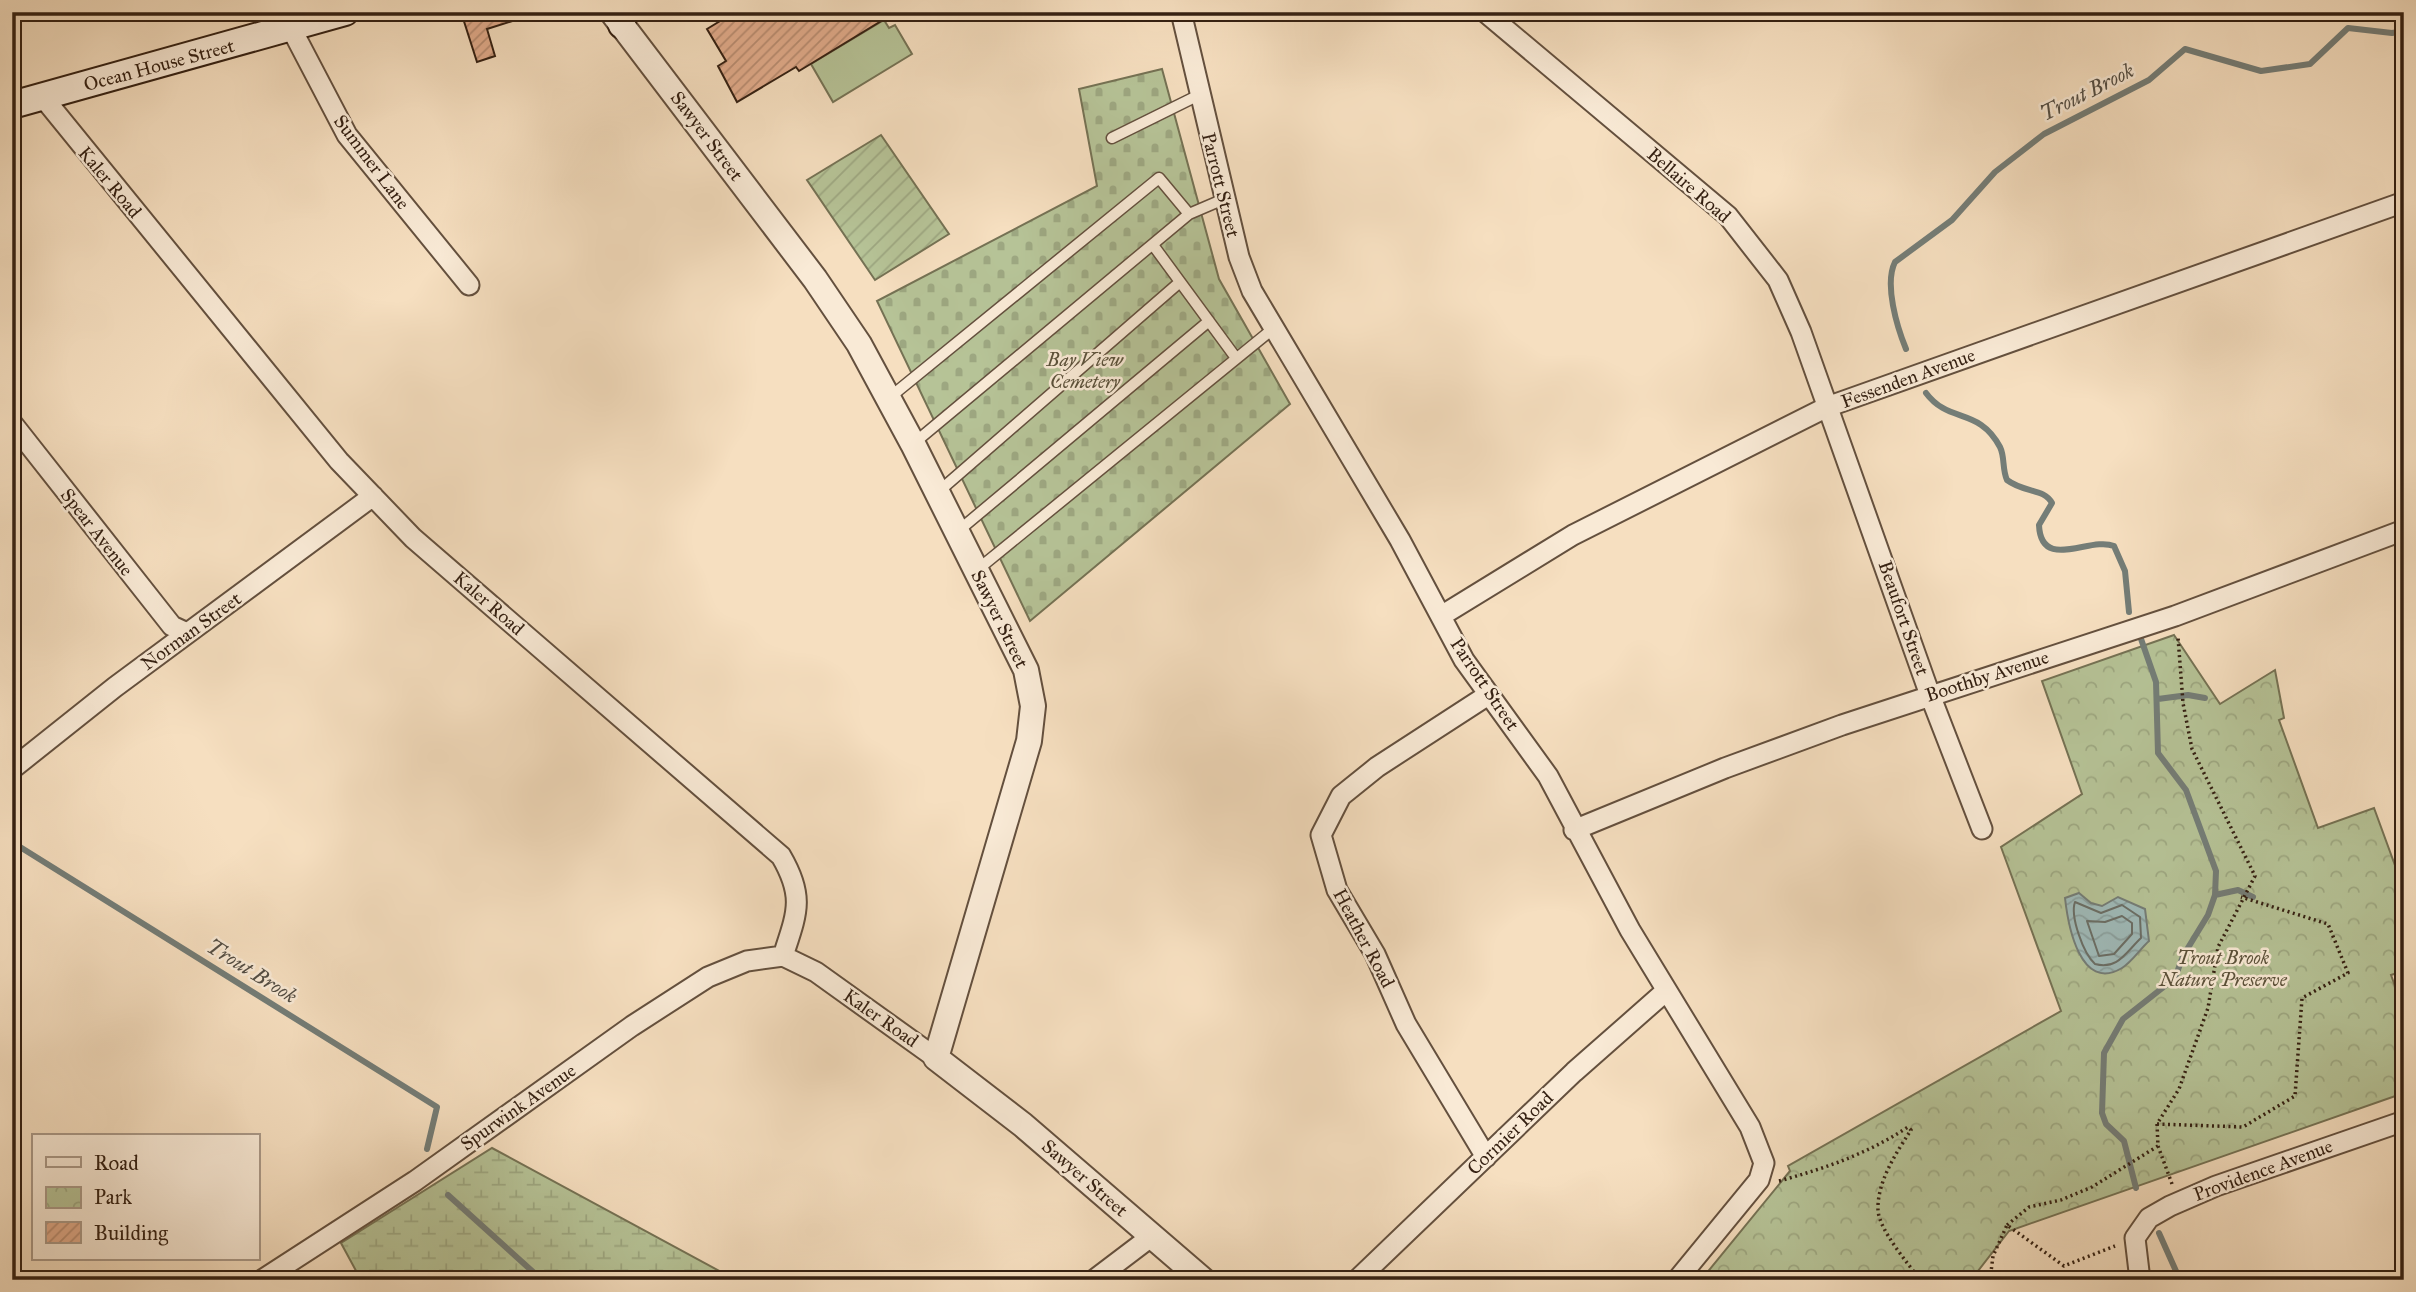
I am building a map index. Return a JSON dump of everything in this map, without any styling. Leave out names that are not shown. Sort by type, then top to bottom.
[{"type":"main road","name":"Ocean House Street","points":[[12,104],[345,12]]},
{"type":"street","name":"Parrott Street","points":[[1181,12],[1239,257],[1274,328],[1488,695],[1548,776],[1574,830],[1666,991],[1750,1127],[1764,1163],[1759,1181]]},
{"type":"street","name":"Bellaire Road","points":[[1485,12],[1728,216],[1778,280],[1827,407]]},
{"type":"street","name":"Sawyer Street","points":[[619,17],[815,279],[889,398],[1026,670],[1031,688],[1032,724],[1015,795],[964,956],[936,1058],[1023,1125],[1203,1280]]},
{"type":"street","name":"Summer Lane","points":[[291,28],[347,135],[470,285]]},
{"type":"street","name":"Kaler Road","points":[[42,96],[86,154],[339,461],[413,538],[780,856],[795,881],[797,902],[794,922],[783,956],[816,972],[936,1058]]},
{"type":"street","name":"Fessenden Avenue","points":[[1441,616],[1573,535],[1827,407],[2404,202]]},
{"type":"street","name":"Beaufort Street","points":[[1827,407],[1862,497],[1930,695],[1982,829]]},
{"type":"street","name":"Spear Avenue","points":[[12,424],[172,626],[187,633]]},
{"type":"street","name":"Norman Street","points":[[12,769],[187,633],[212,618],[314,537],[373,496]]},
{"type":"street","name":"Boothby Avenue","points":[[1574,830],[1725,768],[1930,695],[2175,616],[2404,530]]},
{"type":"street","name":"Heather Road","points":[[1486,1157],[1406,1024],[1375,954],[1337,890],[1321,835],[1341,796],[1368,774],[1488,695]]},
{"type":"street","name":"Spurwink Avenue","points":[[262,1280],[415,1181],[632,1026],[708,977],[747,961],[783,956]]},
{"type":"street","name":"Cormier Road","points":[[1357,1280],[1574,1072],[1666,991]]},
{"type":"street","name":"Providence Avenue","points":[[2135,1238],[2149,1218],[2179,1202],[2404,1121]]},
{"type":"street","points":[[1677,1280],[1759,1181]]},
{"type":"street","points":[[1094,1280],[1152,1236]]},
{"type":"street","points":[[2135,1238],[2140,1280]]},
{"type":"lane","points":[[1112,138],[1199,95]]},
{"type":"lane","points":[[889,398],[1159,178],[1189,214]]},
{"type":"lane","points":[[913,444],[1189,214],[1224,199]]},
{"type":"lane","points":[[1153,245],[1236,358]]},
{"type":"lane","points":[[937,493],[1180,282]]},
{"type":"lane","points":[[957,533],[1209,321]]},
{"type":"lane","points":[[977,570],[1274,328]]},
{"type":"path","points":[[2175,616],[2183,703],[2192,748],[2253,869],[2254,882],[2241,897],[2218,947],[2208,1008],[2179,1088],[2157,1124],[2158,1146],[2179,1202]]},
{"type":"path","points":[[2157,1124],[2243,1127],[2295,1096],[2302,998],[2348,973],[2328,924],[2241,897]]},
{"type":"path","points":[[1759,1181],[1778,1181],[1841,1163],[1877,1148],[1908,1127],[1911,1130],[1893,1157],[1878,1211],[1890,1237],[1920,1280]]},
{"type":"path","points":[[1990,1280],[1993,1256],[2007,1225],[2029,1207],[2061,1200],[2118,1172],[2158,1146]]},
{"type":"path","points":[[2007,1225],[2064,1266],[2135,1238]]},
{"type":"green space","points":[[884,20],[889,28],[895,25],[912,54],[833,102],[811,64]]},
{"type":"green space","name":"Bay View Cemetery","points":[[1162,69],[1219,279],[1290,404],[1030,621],[877,301],[1097,186],[1079,89]]},
{"type":"green space","points":[[881,135],[949,234],[875,280],[807,180]]},
{"type":"green space","name":"Trout Brook Nature Preserve","points":[[2174,635],[2220,704],[2275,670],[2284,718],[2279,720],[2318,828],[2374,808],[2404,890],[2404,971],[2391,975],[2404,1011],[2404,1093],[2009,1231],[1971,1280],[1701,1280],[1790,1171],[1788,1166],[2061,1011],[2001,847],[2082,794],[2042,681]]},
{"type":"green space","points":[[492,1148],[736,1280],[361,1280],[341,1243]]},
{"type":"water","points":[[2079,893],[2091,903],[2102,906],[2118,897],[2145,909],[2149,941],[2122,968],[2108,973],[2096,971],[2086,964],[2079,953],[2069,924],[2065,898]]},
{"type":"building","points":[[461,12],[528,12],[528,16],[487,29],[495,56],[477,62]]},
{"type":"building","points":[[735,12],[896,12],[799,71],[796,67],[737,102],[718,66],[726,61],[707,29]]},
{"type":"waterway","name":"Trout Brook","points":[[1906,349],[1891,293],[1895,262],[1952,220],[1995,172],[2044,134],[2149,80],[2185,49],[2261,71],[2310,64],[2348,28],[2392,33],[2404,31]]},
{"type":"waterway","name":"Trout Brook","points":[[1926,393],[1944,409],[1983,426],[1992,434],[2002,451],[2007,480],[2044,495],[2052,503],[2039,525],[2042,539],[2048,547],[2057,550],[2104,544],[2114,546],[2125,571],[2129,612]]},
{"type":"waterway","name":"Trout Brook","points":[[2136,1188],[2124,1141],[2106,1124],[2102,1113],[2104,1053],[2123,1019],[2175,978],[2183,956],[2208,915],[2215,895],[2216,871],[2186,790],[2158,753],[2156,682],[2140,636]]},
{"type":"waterway","points":[[2158,699],[2188,695],[2205,698]]},
{"type":"waterway","name":"Trout Brook","points":[[12,842],[437,1107],[427,1149]]},
{"type":"waterway","points":[[2215,895],[2238,890],[2253,897]]},
{"type":"waterway","name":"Trout Brook","points":[[448,1195],[542,1280]]},
{"type":"waterway","name":"Trout Brook","points":[[2159,1233],[2180,1280]]}]
